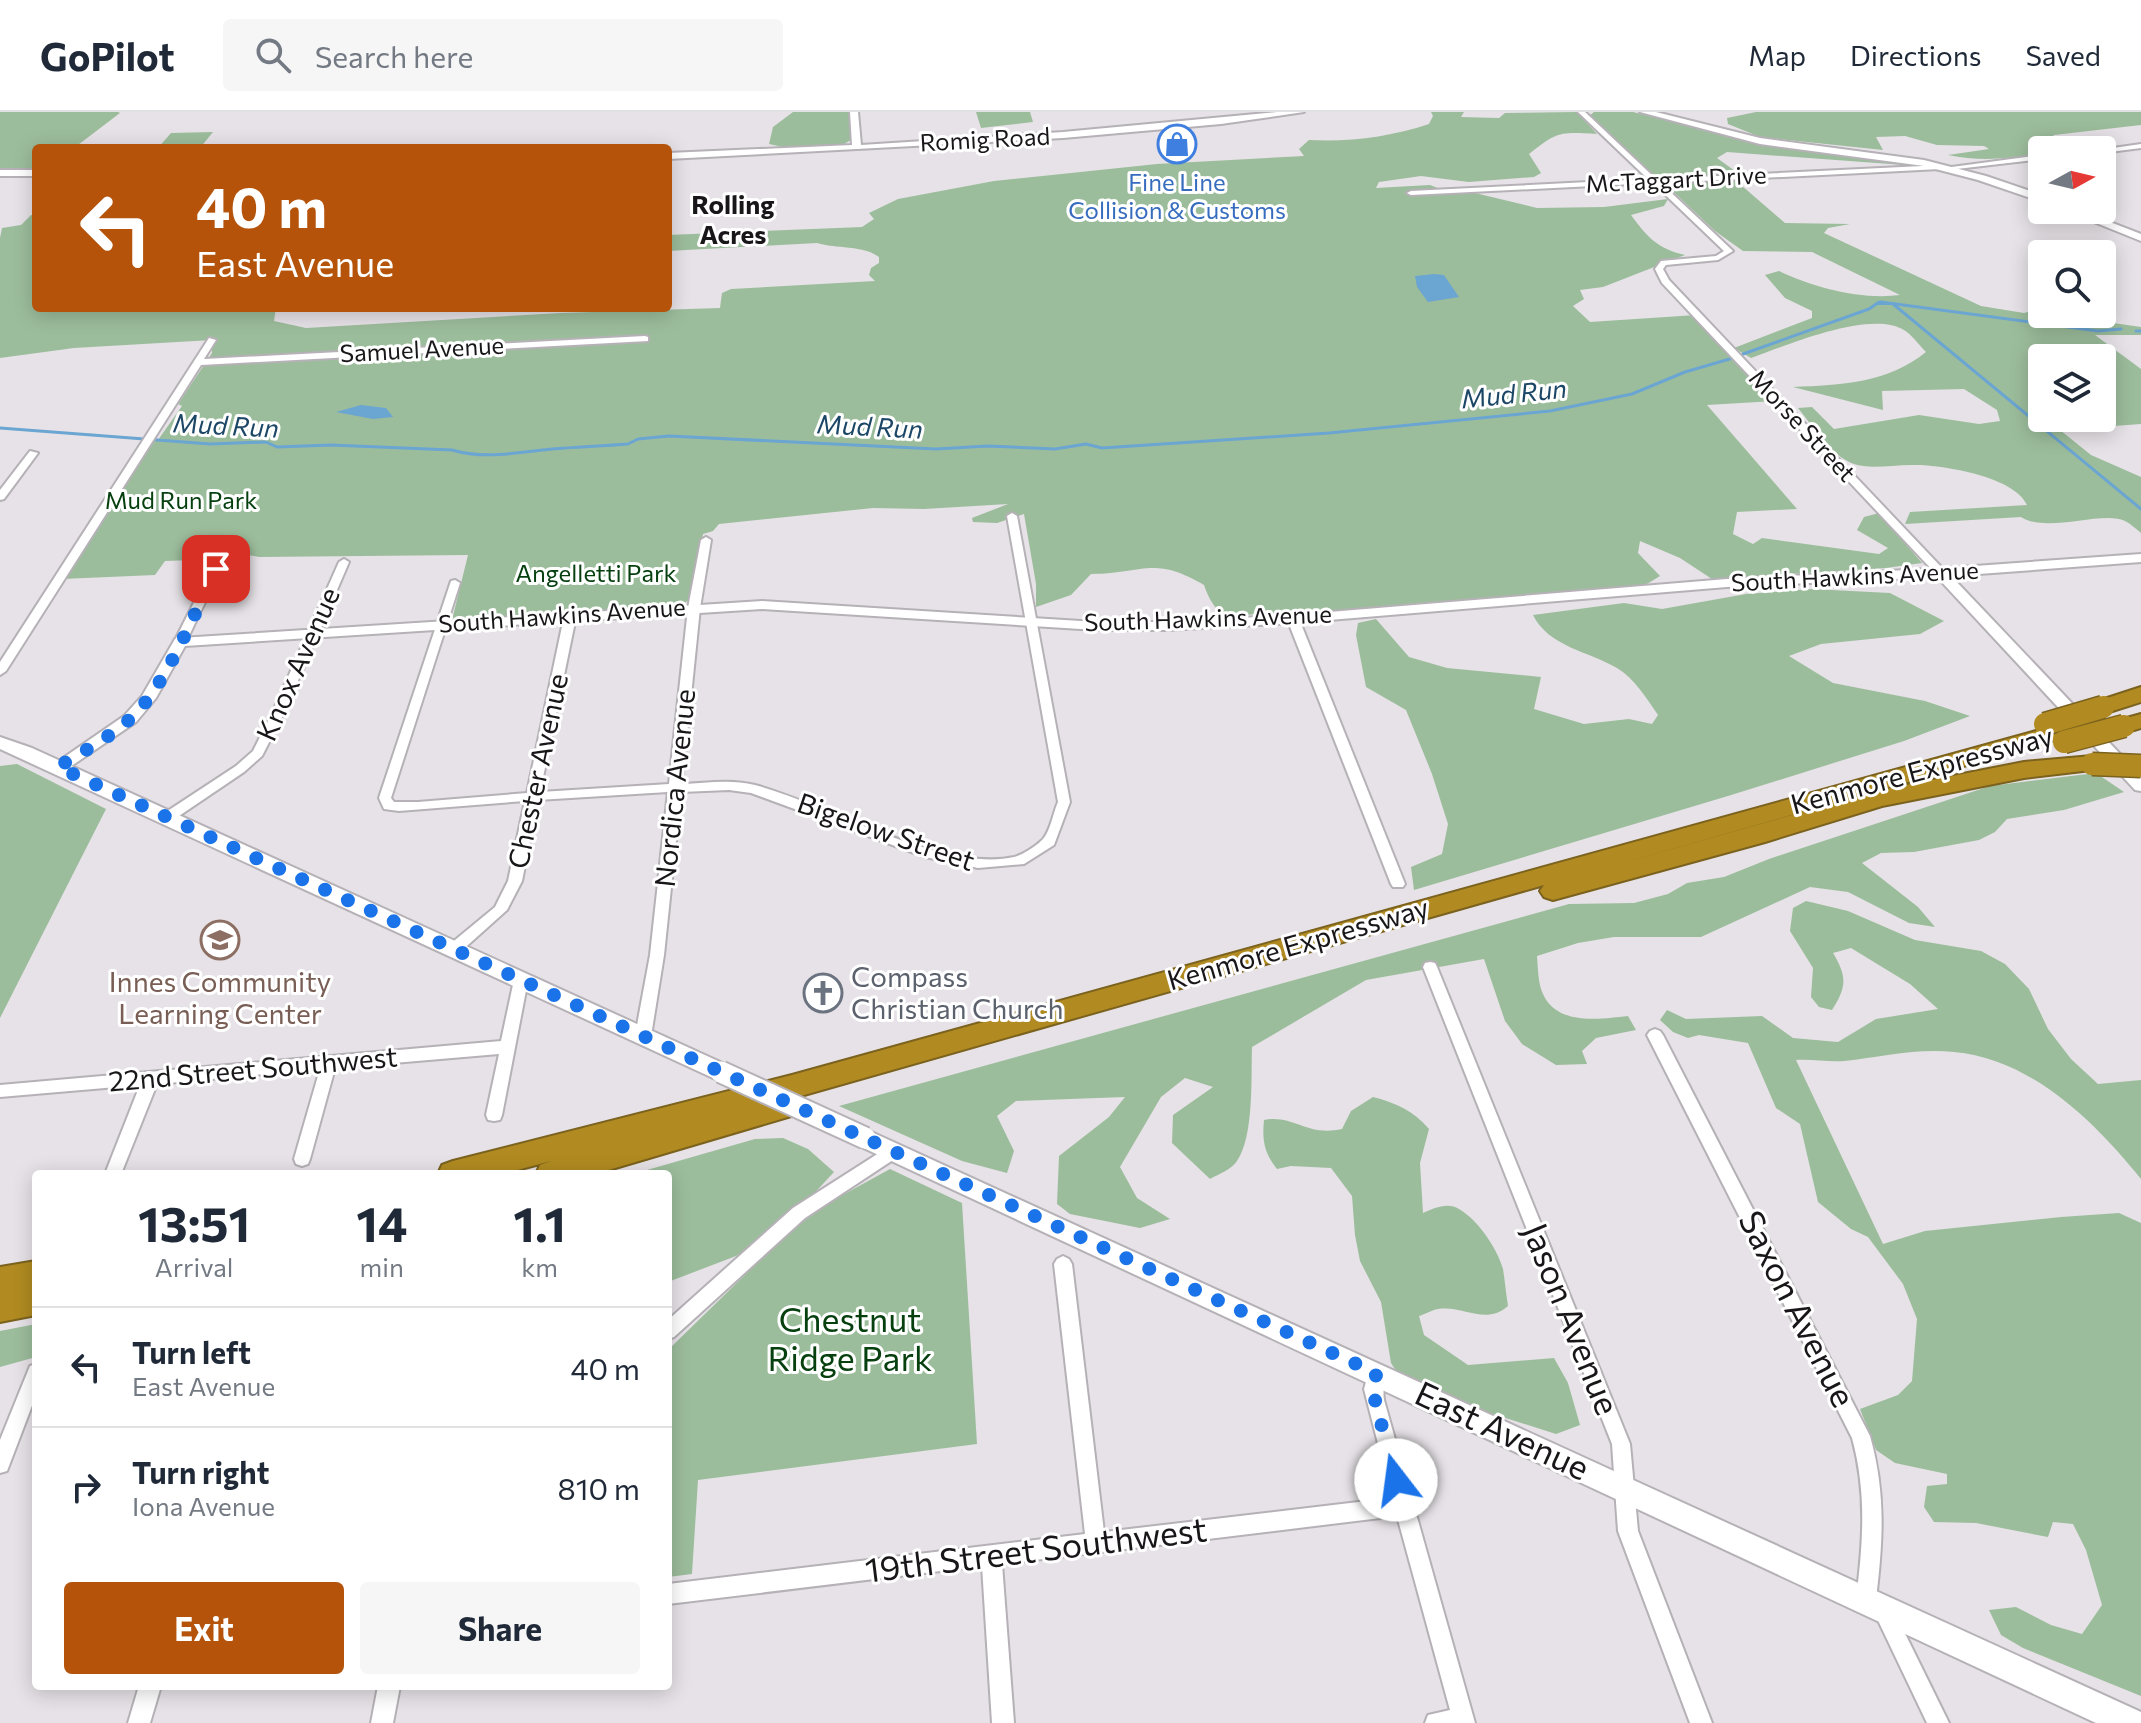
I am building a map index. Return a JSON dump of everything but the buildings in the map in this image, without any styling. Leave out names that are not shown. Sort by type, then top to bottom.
[{"type":"highway","points":[[2120,718],[2141,694]]},
{"type":"highway","points":[[1881,798],[2054,733],[2120,718],[2141,709]]},
{"type":"highway","name":"Kenmore Expressway","points":[[469,1170],[792,1087],[2054,733]]},
{"type":"highway","points":[[1881,798],[2024,770],[2092,764],[2141,766]]},
{"type":"highway","name":"Kenmore Expressway","points":[[565,1170],[926,1066],[1756,836],[1881,798]]},
{"type":"highway","points":[[0,1264],[32,1268]]},
{"type":"highway","points":[[0,1281],[32,1276]]},
{"type":"highway","points":[[0,1307],[32,1301]]},
{"type":"main road","points":[[1645,112],[1760,141],[1889,157],[1944,168],[2028,195]]},
{"type":"main road","points":[[1889,157],[1907,164],[1904,168]]},
{"type":"main road","points":[[2105,224],[2141,238]]},
{"type":"main road","name":"East Avenue","points":[[0,743],[168,817],[2130,1723]]},
{"type":"street","points":[[854,112],[857,148]]},
{"type":"street","name":"Romig Road","points":[[672,156],[857,148],[1155,129],[1300,112]]},
{"type":"street","name":"Morse Street","points":[[1581,112],[1729,251],[1726,256],[1712,259],[1664,263],[1659,269],[1665,281],[2141,786]]},
{"type":"street","points":[[2116,149],[2141,146]]},
{"type":"street","name":"McTaggart Drive","points":[[1411,193],[1944,168],[2028,159]]},
{"type":"street","points":[[0,173],[32,173]]},
{"type":"street","name":"Samuel Avenue","points":[[198,362],[645,339]]},
{"type":"street","points":[[0,671],[212,340]]},
{"type":"street","points":[[0,497],[33,453]]},
{"type":"street","name":"Bigelow Street","points":[[444,623],[385,798],[389,806],[601,789],[744,787],[763,791],[932,853],[969,863],[1000,866],[1028,859],[1055,834],[1064,802],[1012,516]]},
{"type":"street","name":"Nordica Avenue","points":[[643,1036],[657,955],[694,608],[706,540]]},
{"type":"street","name":"South Hawkins Avenue","points":[[180,642],[694,608],[807,605],[1120,627],[1293,619],[1727,583],[2141,558]]},
{"type":"street","name":"Knox Avenue","points":[[168,817],[240,769],[258,753],[344,562]]},
{"type":"street","points":[[58,767],[130,719],[148,698],[216,569]]},
{"type":"street","points":[[444,623],[455,583]]},
{"type":"street","name":"Chester Avenue","points":[[454,949],[500,910],[509,895],[521,859],[570,617]]},
{"type":"street","points":[[1293,619],[1398,884]]},
{"type":"street","name":"Jason Avenue","points":[[1430,967],[1606,1405],[1626,1463],[1624,1513],[1628,1531],[1701,1723]]},
{"type":"street","points":[[494,1115],[521,980]]},
{"type":"street","name":"Saxon Avenue","points":[[1655,1035],[1861,1436],[1872,1471],[1875,1498],[1874,1603]]},
{"type":"street","name":"22nd Street Southwest","points":[[0,1091],[506,1047]]},
{"type":"street","points":[[302,1159],[329,1063]]},
{"type":"street","points":[[115,1170],[151,1078]]},
{"type":"street","points":[[672,1327],[799,1213],[893,1151]]},
{"type":"street","points":[[1063,1264],[1096,1543]]},
{"type":"street","points":[[1376,1373],[1375,1400],[1463,1721],[1436,1723]]},
{"type":"street","points":[[0,1464],[32,1382]]},
{"type":"street","name":"19th Street Southwest","points":[[672,1594],[1403,1506]]},
{"type":"street","points":[[991,1555],[1003,1723]]},
{"type":"street","points":[[1874,1603],[1938,1723]]},
{"type":"street","points":[[139,1723],[149,1690]]},
{"type":"street","points":[[382,1723],[388,1690]]},
{"type":"green space","points":[[0,112],[120,113],[79,144],[32,144],[32,170],[0,171]]},
{"type":"green space","points":[[793,112],[850,112],[851,140],[844,144],[783,147],[769,144],[773,127]]},
{"type":"green space","points":[[976,112],[1030,112],[1033,122],[981,128]]},
{"type":"green space","points":[[1431,112],[1464,112],[1461,117],[1499,118],[1505,113],[1577,112],[1597,134],[1567,133],[1547,141],[1529,154],[1541,173],[1534,177],[1469,182],[1421,176],[1379,182],[1376,188],[1430,185],[1453,194],[1475,193],[1537,208],[1604,207],[1668,199],[1664,206],[1631,215],[1654,241],[1685,255],[1603,287],[1580,290],[1584,299],[1573,306],[1590,322],[1696,315],[1775,401],[1707,405],[1797,509],[1737,512],[1733,534],[1753,544],[1762,538],[1879,554],[1888,548],[1857,530],[1864,517],[1879,513],[1922,563],[1712,579],[1680,558],[1640,541],[1638,553],[1660,576],[1642,587],[1273,616],[1271,612],[1237,616],[1228,615],[1215,607],[1204,585],[1172,571],[1148,568],[1091,574],[1071,595],[1036,607],[1036,584],[1024,514],[997,523],[973,522],[972,518],[1008,504],[924,509],[873,508],[719,524],[713,531],[703,534],[692,598],[680,606],[452,620],[468,555],[259,557],[228,551],[225,559],[165,561],[155,575],[62,579],[153,440],[158,440],[182,406],[178,404],[212,353],[212,340],[74,348],[0,358],[2,228],[21,225],[31,215],[32,312],[275,312],[274,321],[306,328],[561,313],[672,312],[672,310],[720,308],[722,293],[731,289],[875,281],[869,275],[871,268],[879,263],[879,257],[858,249],[817,243],[672,251],[672,235],[862,227],[874,219],[869,213],[898,199],[994,181],[1157,164],[1304,156],[1299,149],[1309,140],[1385,135],[1429,124],[1433,116]]},
{"type":"green space","points":[[1594,112],[1633,112],[1753,142],[1904,165],[1727,152],[1717,158],[1735,171],[1732,174],[1662,177],[1641,168],[1632,160],[1589,116]]},
{"type":"green space","points":[[1756,112],[2141,112],[2141,125],[2053,136],[2028,136],[2028,156],[1983,159],[1948,155],[1989,149],[1984,146],[1937,145],[1905,136],[1876,137],[1883,150],[1760,137],[1728,124],[1727,118]]},
{"type":"green space","points":[[213,132],[203,144],[161,144],[171,133]]},
{"type":"green space","points":[[1734,179],[1785,223],[1850,224],[1828,228],[1824,233],[1981,306],[2028,312],[2028,328],[2116,328],[2116,323],[2141,327],[2141,335],[2095,335],[2107,344],[2028,344],[2028,432],[2062,432],[2091,455],[2141,477],[2141,533],[2127,522],[2115,518],[2045,523],[2021,517],[1905,524],[1910,512],[2027,505],[2009,487],[1977,474],[1928,466],[1868,467],[1854,464],[1830,448],[1798,408],[1812,407],[1834,429],[1919,415],[1979,424],[2000,421],[1997,410],[1964,389],[1882,391],[1883,410],[1793,387],[1846,383],[1880,376],[1926,352],[1904,330],[1871,324],[1850,326],[1805,338],[1751,358],[1734,348],[1812,318],[1812,311],[1785,298],[1765,275],[1779,271],[1838,291],[1870,296],[1900,295],[1812,252],[1743,251],[1715,231],[1664,183]]},
{"type":"green space","points":[[2116,351],[2141,369],[2141,424],[2116,426]]},
{"type":"green space","points":[[1812,589],[1890,593],[1944,621],[1920,634],[1821,644],[1789,656],[1833,683],[1925,701],[1970,716],[1904,741],[1414,890],[1411,867],[1442,854],[1448,824],[1406,710],[1366,687],[1356,635],[1358,623],[1376,619],[1409,657],[1447,668],[1541,677],[1534,709],[1584,724],[1629,719],[1652,724],[1658,715],[1629,677],[1606,662],[1559,641],[1540,626],[1533,615],[1624,603],[1662,609],[1746,594]]},
{"type":"green space","points":[[17,764],[106,809],[0,1018],[0,766]]},
{"type":"green space","points":[[2096,773],[2124,792],[2064,810],[2007,819],[1995,832],[1979,840],[1914,852],[1881,853],[1862,863],[1918,907],[1935,927],[1909,923],[1848,892],[1810,887],[1701,937],[1614,937],[1578,943],[1537,956],[1541,990],[1558,1011],[1581,1018],[1628,1016],[1636,1030],[1596,1038],[1582,1051],[1587,1064],[1556,1065],[1522,1044],[1505,1021],[1484,959],[1366,980],[1252,1047],[1246,1137],[1237,1161],[1225,1171],[1210,1179],[1172,1143],[1173,1115],[1213,1087],[1185,1078],[1161,1097],[1120,1167],[1137,1198],[1170,1219],[1140,1228],[1070,1214],[1057,1204],[1059,1156],[1109,1117],[1125,1097],[1016,1101],[997,1116],[1014,1151],[1007,1173],[962,1161],[839,1106],[1569,904],[1634,903],[1668,894],[1687,883],[1724,877],[1769,859],[1990,786]]},
{"type":"green space","points":[[1806,901],[1848,911],[1915,940],[1981,951],[2005,964],[2029,989],[2048,1029],[2071,1059],[2098,1084],[2141,1080],[2141,1179],[2103,1136],[2060,1097],[2010,1067],[1983,1057],[1926,1051],[1844,1061],[1796,1060],[1883,1244],[1925,1231],[2061,1217],[2119,1213],[2141,1223],[2141,1696],[2023,1648],[2001,1635],[1989,1610],[2016,1607],[2051,1625],[2082,1634],[2102,1605],[2086,1550],[2073,1524],[2053,1522],[2048,1537],[1976,1523],[1934,1522],[1924,1507],[1927,1486],[1947,1484],[1947,1474],[1895,1463],[1876,1450],[1860,1409],[1898,1395],[1912,1381],[1917,1319],[1903,1284],[1868,1237],[1851,1229],[1818,1202],[1800,1124],[1776,1108],[1748,1043],[1699,1035],[1688,1038],[1673,1032],[1660,1020],[1667,1010],[1686,1019],[1762,1016],[1793,1038],[1838,1042],[1876,1019],[1938,1009],[1910,984],[1851,948],[1833,953],[1843,975],[1843,988],[1832,1010],[1819,1007],[1811,997],[1813,968],[1790,931],[1793,908]]},
{"type":"green space","points":[[1373,1097],[1404,1108],[1429,1129],[1420,1163],[1423,1213],[1446,1206],[1455,1207],[1466,1214],[1486,1235],[1503,1269],[1508,1306],[1499,1312],[1483,1315],[1448,1309],[1433,1310],[1419,1316],[1424,1335],[1468,1365],[1554,1358],[1568,1383],[1580,1425],[1556,1434],[1455,1402],[1400,1377],[1391,1363],[1381,1302],[1360,1261],[1352,1196],[1331,1168],[1291,1166],[1277,1169],[1267,1152],[1263,1134],[1264,1120],[1274,1119],[1319,1130],[1342,1129],[1351,1111]]},
{"type":"green space","points":[[783,1138],[808,1149],[834,1172],[783,1227],[736,1256],[672,1280],[672,1170],[647,1170],[755,1139]]},
{"type":"green space","name":"Chestnut Ridge Park","points":[[890,1169],[962,1203],[977,1444],[698,1480],[692,1574],[672,1576],[672,1346],[792,1229],[839,1197]]},
{"type":"green space","points":[[32,1325],[32,1358],[0,1367],[0,1331]]},
{"type":"water","points":[[1444,275],[1459,297],[1428,302],[1417,287],[1415,276]]},
{"type":"water","points":[[361,405],[386,408],[393,417],[373,419],[336,412]]},
{"type":"waterway","name":"Mud Run","points":[[1881,302],[1896,304]]},
{"type":"waterway","name":"Mud Run","points":[[1743,354],[1876,304]]},
{"type":"waterway","name":"Mud Run","points":[[1876,304],[1893,304]]},
{"type":"waterway","points":[[1893,304],[2141,509]]},
{"type":"waterway","name":"Mud Run","points":[[1896,304],[2098,331],[2121,329]]},
{"type":"waterway","name":"Mud Run","points":[[2136,331],[2141,331]]},
{"type":"waterway","name":"Mud Run","points":[[0,428],[210,444],[266,442],[277,447],[331,445],[452,450],[490,455],[628,444],[638,439],[669,436],[936,449],[988,446],[1055,449],[1086,444],[1102,448],[1329,433],[1550,411],[1632,394],[1685,372],[1733,358]]},
{"type":"place","name":"Fine Line Collision & Customs","points":[[1177,144]]},
{"type":"place","name":"Innes Community Learning Center","points":[[220,940]]},
{"type":"place","name":"Compass Christian Church","points":[[823,993]]},
{"type":"district","name":"Rolling Acres","points":[[733,220]]},
{"type":"route","points":[[216,569],[168,665],[139,711],[121,727],[58,767],[1376,1373],[1373,1389],[1375,1400],[1396,1480]]},
{"type":"park label","name":"Mud Run Park","points":[[181,501]]},
{"type":"park label","name":"Angelletti Park","points":[[596,574]]}]
